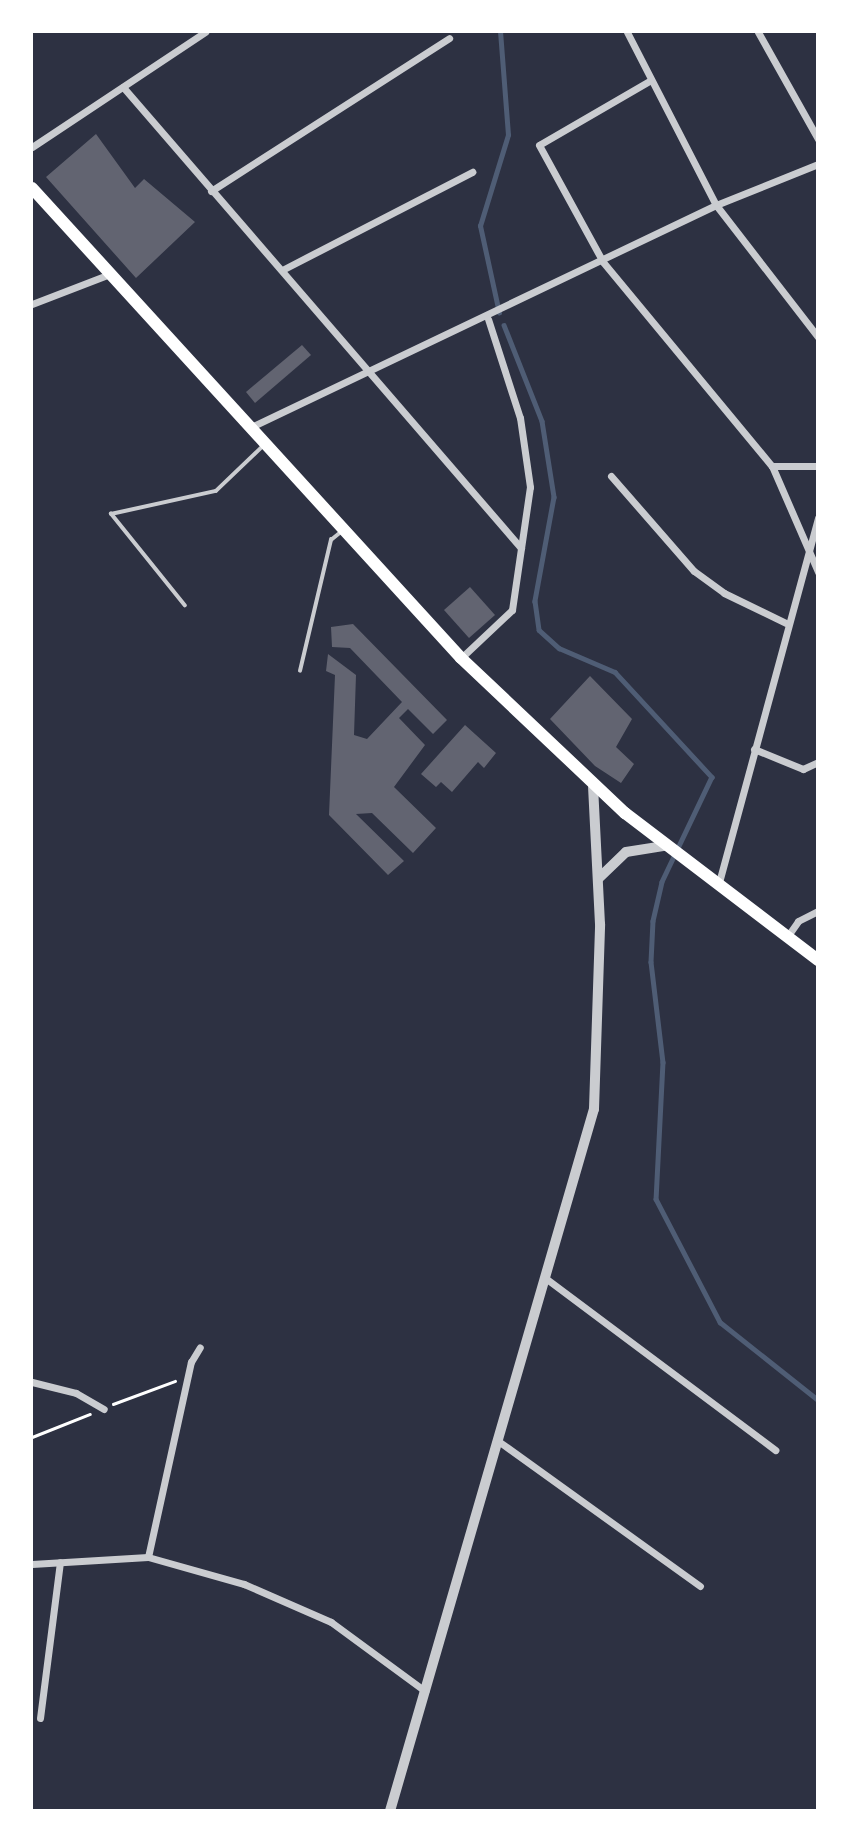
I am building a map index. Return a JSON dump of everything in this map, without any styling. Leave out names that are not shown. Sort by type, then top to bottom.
[{"type":"main road","points":[[32,188],[107,275],[347,527],[461,658],[593,786],[718,887],[817,960]]},
{"type":"street","points":[[32,147],[205,32]]},
{"type":"street","points":[[627,32],[716,205],[817,337]]},
{"type":"street","points":[[758,32],[817,139]]},
{"type":"street","points":[[211,191],[449,38]]},
{"type":"street","points":[[651,80],[539,145],[603,262],[772,466],[817,572]]},
{"type":"street","points":[[123,87],[211,191],[284,269],[366,372],[522,548]]},
{"type":"street","points":[[253,426],[366,372],[488,319],[716,205],[817,164]]},
{"type":"street","points":[[284,269],[472,172]]},
{"type":"street","points":[[32,304],[107,275]]},
{"type":"street","points":[[461,658],[512,610],[530,487],[525,447],[488,319]]},
{"type":"street","points":[[772,466],[817,466]]},
{"type":"street","points":[[611,477],[694,571],[724,593],[786,623]]},
{"type":"street","points":[[718,887],[786,623],[817,517]]},
{"type":"street","points":[[754,750],[803,769],[817,762]]},
{"type":"street","points":[[390,1811],[501,1443],[594,1109],[599,878],[593,786]]},
{"type":"street","points":[[599,878],[626,852],[667,847]]},
{"type":"street","points":[[787,938],[798,921],[817,911]]},
{"type":"street","points":[[548,1280],[775,1450]]},
{"type":"street","points":[[148,1557],[191,1362],[200,1347]]},
{"type":"street","points":[[32,1382],[76,1393],[104,1409]]},
{"type":"street","points":[[501,1443],[700,1586]]},
{"type":"street","points":[[32,1564],[148,1557],[244,1584],[331,1622],[425,1691]]},
{"type":"street","points":[[40,1718],[60,1562]]},
{"type":"lane","points":[[185,606],[111,514],[216,491],[242,472],[266,442]]},
{"type":"lane","points":[[300,671],[331,540],[347,527]]},
{"type":"building","points":[[96,134],[135,188],[144,179],[195,222],[136,278],[46,177]]},
{"type":"building","points":[[302,345],[311,355],[255,403],[246,392]]},
{"type":"building","points":[[470,587],[495,615],[469,638],[444,610]]},
{"type":"building","points":[[353,624],[447,720],[433,734],[408,709],[399,718],[425,745],[394,787],[436,828],[413,853],[372,813],[356,814],[404,861],[388,875],[329,815],[335,675],[326,671],[328,654],[356,675],[354,735],[367,739],[402,702],[350,648],[332,647],[331,627]]},
{"type":"building","points":[[590,676],[632,719],[616,747],[634,764],[621,783],[595,766],[550,719]]},
{"type":"building","points":[[465,725],[496,753],[484,768],[478,762],[452,792],[441,782],[436,787],[421,774]]},
{"type":"waterway","points":[[499,313],[480,226],[508,135],[500,32]]},
{"type":"waterway","points":[[504,325],[542,421],[554,497],[535,601],[539,630],[559,648],[615,672],[712,777],[662,882],[653,921],[651,962],[663,1062],[656,1199],[720,1322],[818,1400]]}]
